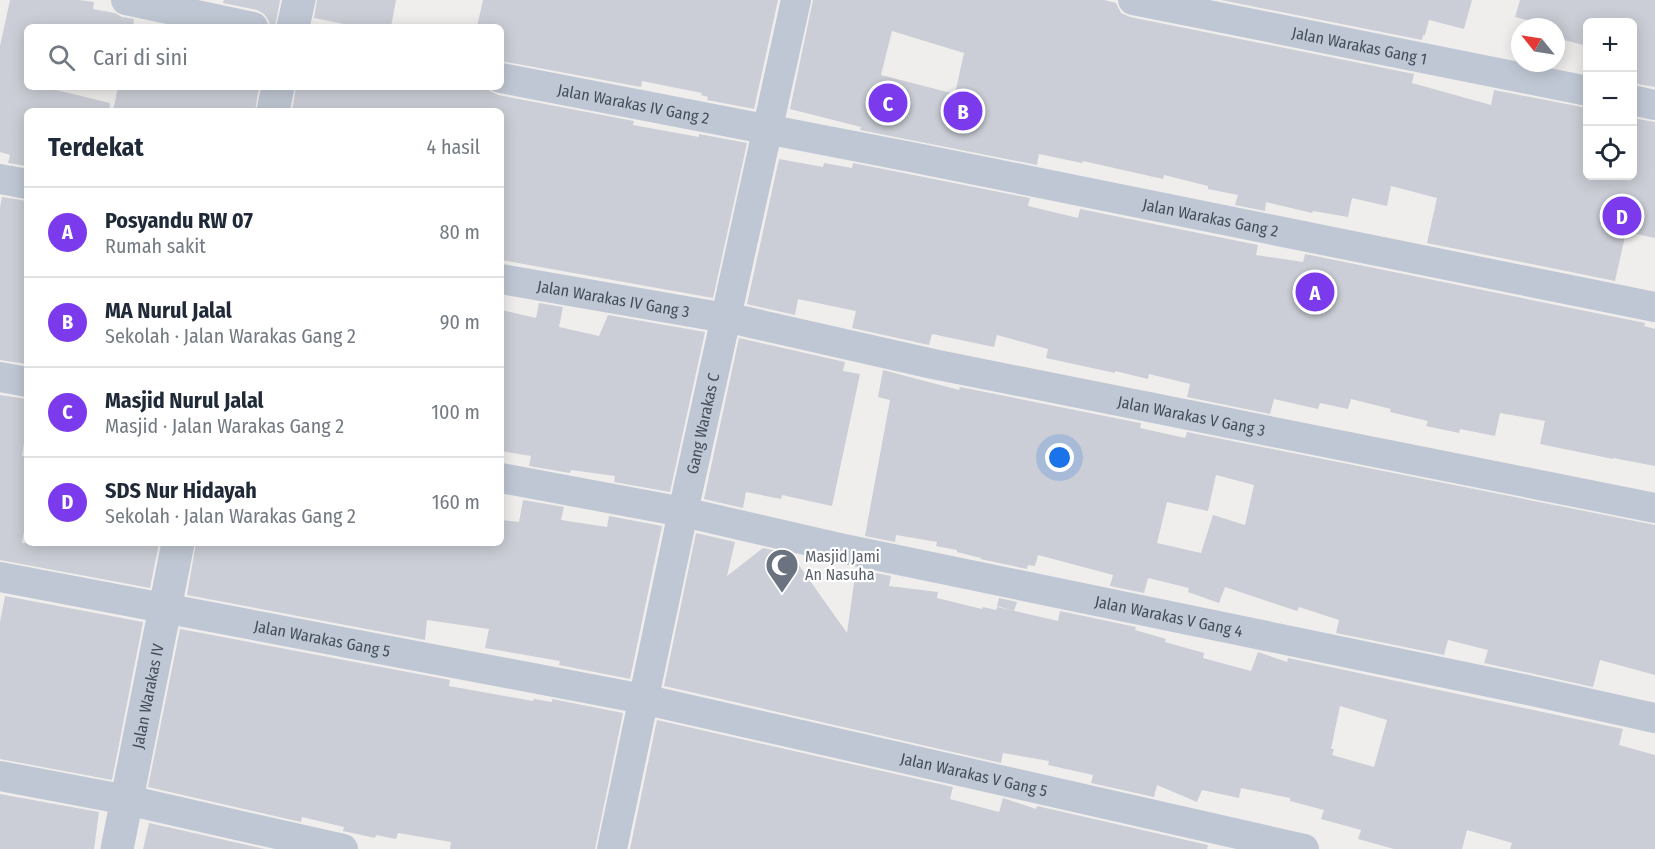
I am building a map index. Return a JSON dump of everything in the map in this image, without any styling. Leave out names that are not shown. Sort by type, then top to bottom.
[{"type":"street","points":[[126,0],[240,24]]},
{"type":"street","points":[[294,24],[299,0]]},
{"type":"street","name":"Gang Warakas C","points":[[612,849],[796,0]]},
{"type":"street","name":"Jalan Warakas Gang 1","points":[[1133,0],[1583,90]]},
{"type":"street","name":"Jalan Warakas IV Gang 2","points":[[504,79],[767,130]]},
{"type":"street","points":[[274,108],[278,90]]},
{"type":"street","points":[[1637,101],[1655,105]]},
{"type":"street","name":"Jalan Warakas Gang 2","points":[[767,130],[1655,307]]},
{"type":"street","points":[[0,179],[24,183]]},
{"type":"street","name":"Jalan Warakas IV Gang 3","points":[[504,280],[727,318]]},
{"type":"street","name":"Jalan Warakas V Gang 3","points":[[727,318],[933,364],[1655,508]]},
{"type":"street","points":[[0,377],[24,381]]},
{"type":"street","name":"Jalan Warakas V Gang 4","points":[[504,479],[684,512],[840,548],[1501,684],[1655,718]]},
{"type":"street","name":"Jalan Warakas IV","points":[[117,849],[177,546]]},
{"type":"street","name":"Jalan Warakas Gang 5","points":[[0,578],[644,700]]},
{"type":"street","name":"Jalan Warakas V Gang 5","points":[[644,700],[1304,849]]},
{"type":"street","points":[[0,776],[127,800],[343,849]]},
{"type":"building","points":[[10,0],[94,2],[93,9],[134,19],[133,24],[24,24],[24,90],[56,90],[110,103],[109,108],[24,108],[24,166],[8,163],[10,155],[0,152],[0,46]]},
{"type":"building","points":[[224,0],[280,0],[276,24],[270,24],[264,14],[257,10],[223,3]]},
{"type":"building","points":[[317,0],[396,0],[392,24],[344,24],[314,18]]},
{"type":"building","points":[[483,0],[778,0],[754,109],[707,100],[708,97],[701,95],[702,93],[642,81],[641,87],[504,62],[504,24],[478,24]]},
{"type":"building","points":[[813,0],[1104,0],[1116,3],[1121,13],[1130,17],[1414,74],[1412,83],[1491,105],[1494,90],[1583,107],[1583,180],[1637,180],[1637,119],[1655,122],[1655,238],[1626,232],[1615,281],[1427,243],[1437,198],[1391,186],[1387,206],[1352,198],[1348,217],[1313,211],[1312,213],[1266,202],[1265,211],[1235,205],[1238,195],[1208,189],[1208,186],[1164,175],[1163,179],[1083,161],[1082,163],[1039,154],[1037,165],[860,130],[861,127],[790,109]],"holes":[[[892,31],[964,53],[955,94],[881,75]]]},
{"type":"building","points":[[1221,0],[1472,0],[1464,29],[1429,20],[1422,40]]},
{"type":"building","points":[[1520,0],[1655,0],[1655,87],[1637,84],[1637,18],[1583,18],[1583,45],[1565,40],[1565,18],[1515,17]]},
{"type":"building","points":[[117,90],[258,90],[256,108],[114,108]]},
{"type":"building","points":[[296,90],[489,90],[498,95],[634,121],[633,125],[747,143],[713,298],[504,261],[504,108],[292,108]]},
{"type":"building","points":[[779,159],[823,167],[824,163],[852,168],[853,163],[1030,198],[1028,206],[1078,218],[1080,209],[1258,245],[1256,255],[1303,262],[1305,254],[1645,323],[1644,326],[1655,329],[1655,466],[1540,444],[1545,421],[1500,413],[1495,436],[1460,429],[1459,433],[1426,426],[1428,421],[1351,399],[1348,409],[1320,403],[1318,409],[1274,399],[1270,414],[1187,397],[1190,384],[1149,374],[1148,379],[1046,358],[1048,349],[997,335],[994,347],[932,334],[929,345],[852,328],[856,311],[798,299],[795,315],[747,304]]},
{"type":"building","points":[[2,197],[24,201],[24,364],[0,360],[0,208]]},
{"type":"building","points":[[539,303],[563,307],[559,327],[599,336],[608,315],[705,332],[670,492],[614,482],[615,476],[571,470],[570,473],[529,466],[531,456],[504,452],[504,311],[536,318]]},
{"type":"building","points":[[739,338],[845,362],[843,371],[860,374],[832,506],[782,495],[781,499],[746,492],[743,508],[704,499]]},
{"type":"building","points":[[883,370],[959,390],[960,387],[1141,423],[1140,428],[1185,438],[1187,432],[1655,525],[1655,675],[1600,660],[1593,687],[1484,663],[1488,650],[1448,640],[1444,655],[1336,633],[1339,620],[1299,607],[1297,611],[1225,587],[1219,603],[1188,592],[1189,588],[1148,578],[1144,593],[1110,586],[1113,575],[1038,555],[1035,566],[1028,565],[1027,569],[980,559],[957,552],[957,550],[936,546],[937,542],[896,535],[895,542],[865,536],[890,400],[878,397]],"holes":[[[1216,475],[1254,485],[1245,525],[1213,515],[1201,553],[1157,543],[1167,502],[1208,511]]]},
{"type":"building","points":[[0,395],[24,399],[22,456],[24,456],[24,531],[22,543],[24,546],[158,546],[150,588],[0,560]]},
{"type":"building","points":[[523,500],[564,507],[561,520],[607,527],[609,516],[662,526],[630,679],[559,665],[560,661],[485,648],[489,629],[427,620],[425,640],[187,595],[195,546],[504,546],[504,520],[519,522]]},
{"type":"building","points":[[696,533],[735,542],[727,576],[763,548],[791,554],[847,633],[856,569],[891,576],[889,586],[938,592],[937,598],[982,609],[983,607],[996,610],[997,607],[1058,621],[1060,611],[1136,627],[1135,630],[1166,639],[1165,642],[1204,653],[1203,658],[1251,671],[1258,652],[1287,662],[1288,658],[1623,729],[1619,745],[1655,755],[1655,849],[1510,849],[1512,843],[1467,830],[1462,849],[1394,849],[1358,839],[1361,830],[1321,819],[1324,810],[1290,801],[1290,798],[1241,788],[1239,798],[1202,790],[1197,802],[1157,785],[1154,797],[1091,783],[1093,775],[1048,765],[1049,761],[1003,753],[1001,763],[664,686]],"holes":[[[1340,706],[1387,720],[1374,767],[1332,755],[1334,749],[1331,749]]]},
{"type":"building","points":[[5,596],[143,622],[112,780],[0,759],[0,622]]},
{"type":"building","points":[[999,598],[1017,602],[1014,611],[997,606]]},
{"type":"building","points":[[180,629],[450,680],[449,686],[533,701],[534,699],[552,702],[552,699],[623,713],[595,849],[450,849],[451,842],[398,833],[396,839],[376,835],[375,838],[343,831],[344,827],[302,817],[301,822],[148,787]]},
{"type":"building","points":[[657,720],[953,787],[950,799],[999,812],[1003,798],[1036,809],[1037,806],[1208,845],[1207,849],[630,849]]},
{"type":"building","points":[[0,794],[99,812],[94,849],[0,849]]},
{"type":"building","points":[[149,823],[265,849],[143,849]]},
{"type":"place","name":"Masjid Nurul Jalal","points":[[888,103]]},
{"type":"place","name":"MA Nurul Jalal","points":[[963,111]]},
{"type":"place","name":"SDS Nur Hidayah","points":[[1622,216]]},
{"type":"place","name":"Posyandu RW 07","points":[[1315,292]]},
{"type":"place","name":"Masjid Jami An Nasuha","points":[[782,594]]}]
